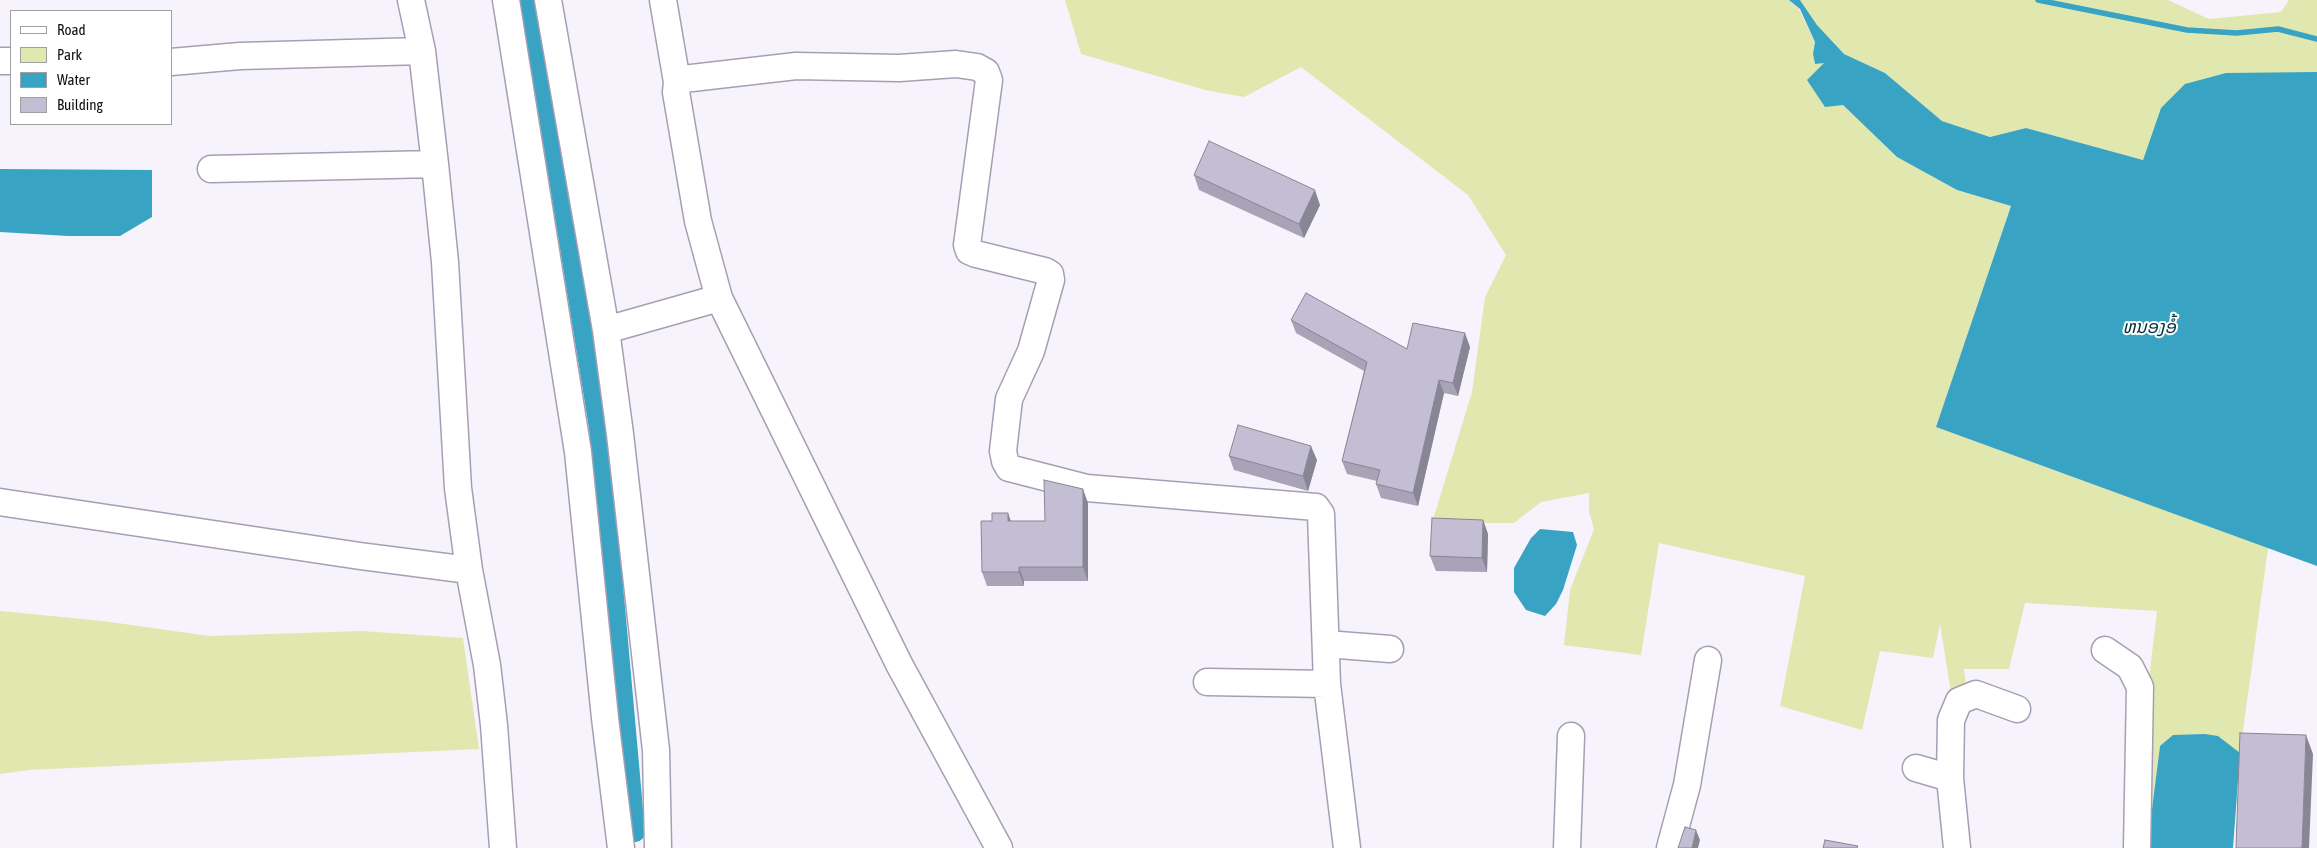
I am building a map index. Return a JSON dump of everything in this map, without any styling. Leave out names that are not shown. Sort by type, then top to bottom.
[{"type":"street","points":[[411,0],[422,51],[435,164],[445,262],[458,488],[469,570],[489,682],[503,848]]},
{"type":"street","points":[[506,0],[578,452],[605,718],[621,848]]},
{"type":"street","points":[[548,0],[606,330],[646,646],[656,750],[658,848]]},
{"type":"street","points":[[663,0],[677,82],[676,92],[698,221],[720,298],[899,664],[999,848]]},
{"type":"street","points":[[172,62],[240,56],[422,51]]},
{"type":"street","points":[[677,82],[683,79],[796,66],[898,68],[956,64],[977,67],[986,72],[989,80],[967,245],[969,251],[976,254],[1045,271],[1050,274],[1052,280],[1031,351],[1009,399],[1004,451],[1005,461],[1010,468],[1088,488],[1316,507],[1321,514],[1327,684],[1347,848]]},
{"type":"street","points":[[211,168],[435,164]]},
{"type":"street","points":[[606,330],[720,298]]},
{"type":"street","points":[[0,502],[360,556],[469,570]]},
{"type":"street","points":[[1326,644],[1390,649]]},
{"type":"street","points":[[2105,650],[2130,666],[2140,687],[2137,848]]},
{"type":"street","points":[[1670,848],[1687,785],[1708,660]]},
{"type":"street","points":[[1207,682],[1327,684]]},
{"type":"street","points":[[1957,848],[1950,778],[1951,720],[1959,701],[1976,694],[2017,710]]},
{"type":"street","points":[[1567,848],[1571,736]]},
{"type":"street","points":[[1916,768],[1950,778]]},
{"type":"green space","points":[[1065,0],[1789,0],[1799,9],[1815,42],[1813,54],[1815,64],[1825,62],[1843,105],[1897,157],[1957,190],[2011,206],[1936,427],[2268,548],[2240,753],[2160,746],[2152,809],[2134,805],[2157,611],[2025,603],[2009,669],[1964,669],[1968,708],[1955,718],[1940,624],[1933,658],[1880,651],[1862,730],[1780,706],[1805,576],[1659,543],[1641,655],[1564,645],[1570,590],[1594,529],[1589,512],[1589,493],[1541,502],[1514,523],[1432,523],[1472,392],[1485,297],[1506,255],[1468,195],[1301,67],[1244,97],[1205,90],[1081,54]]},
{"type":"green space","points":[[1800,0],[2168,0],[2209,19],[2281,12],[2289,0],[2317,0],[2317,72],[2161,108],[2143,160],[2026,128],[1990,137],[1942,121],[1885,73],[1844,54],[1817,25]]},
{"type":"green space","points":[[0,611],[103,621],[209,636],[362,631],[463,638],[479,749],[29,770],[0,774]]},
{"type":"water","name":"ຫນອງອໍ້","points":[[1789,0],[1800,0],[1817,25],[1844,54],[1885,73],[1942,121],[1990,137],[2026,128],[2143,160],[2161,108],[2185,84],[2226,73],[2317,72],[2317,566],[1936,427],[2011,206],[1957,190],[1897,157],[1843,105],[1825,107],[1807,80],[1824,63],[1815,64],[1813,54],[1815,42],[1800,9]]},
{"type":"water","points":[[0,169],[152,170],[152,217],[120,236],[68,236],[0,232]]},
{"type":"water","points":[[1540,529],[1573,532],[1577,545],[1563,590],[1556,604],[1545,616],[1526,610],[1514,592],[1514,568],[1531,538]]},
{"type":"water","points":[[2205,734],[2218,736],[2240,753],[2233,848],[2147,848],[2160,746],[2173,735]]},
{"type":"building","points":[[1209,141],[1315,190],[1299,224],[1194,175]]},
{"type":"building","points":[[1306,293],[1407,349],[1413,323],[1465,333],[1453,383],[1439,380],[1413,493],[1376,484],[1380,470],[1342,461],[1367,362],[1291,320]]},
{"type":"building","points":[[1238,425],[1311,446],[1303,476],[1229,456]]},
{"type":"building","points":[[1044,480],[1083,489],[1083,567],[1019,567],[1019,572],[982,572],[981,521],[992,521],[992,513],[1008,513],[1008,521],[1045,521]]},
{"type":"building","points":[[1432,518],[1483,520],[1482,558],[1430,556]]},
{"type":"building","points":[[2240,733],[2306,735],[2302,848],[2236,848]]},
{"type":"building","points":[[1685,827],[1696,830],[1692,848],[1678,848]]},
{"type":"building","points":[[1825,840],[1858,846],[1857,848],[1823,848]]},
{"type":"waterway","points":[[530,0],[599,428],[635,832]]},
{"type":"waterway","points":[[2038,0],[2187,30],[2237,33],[2278,29],[2317,39]]}]
